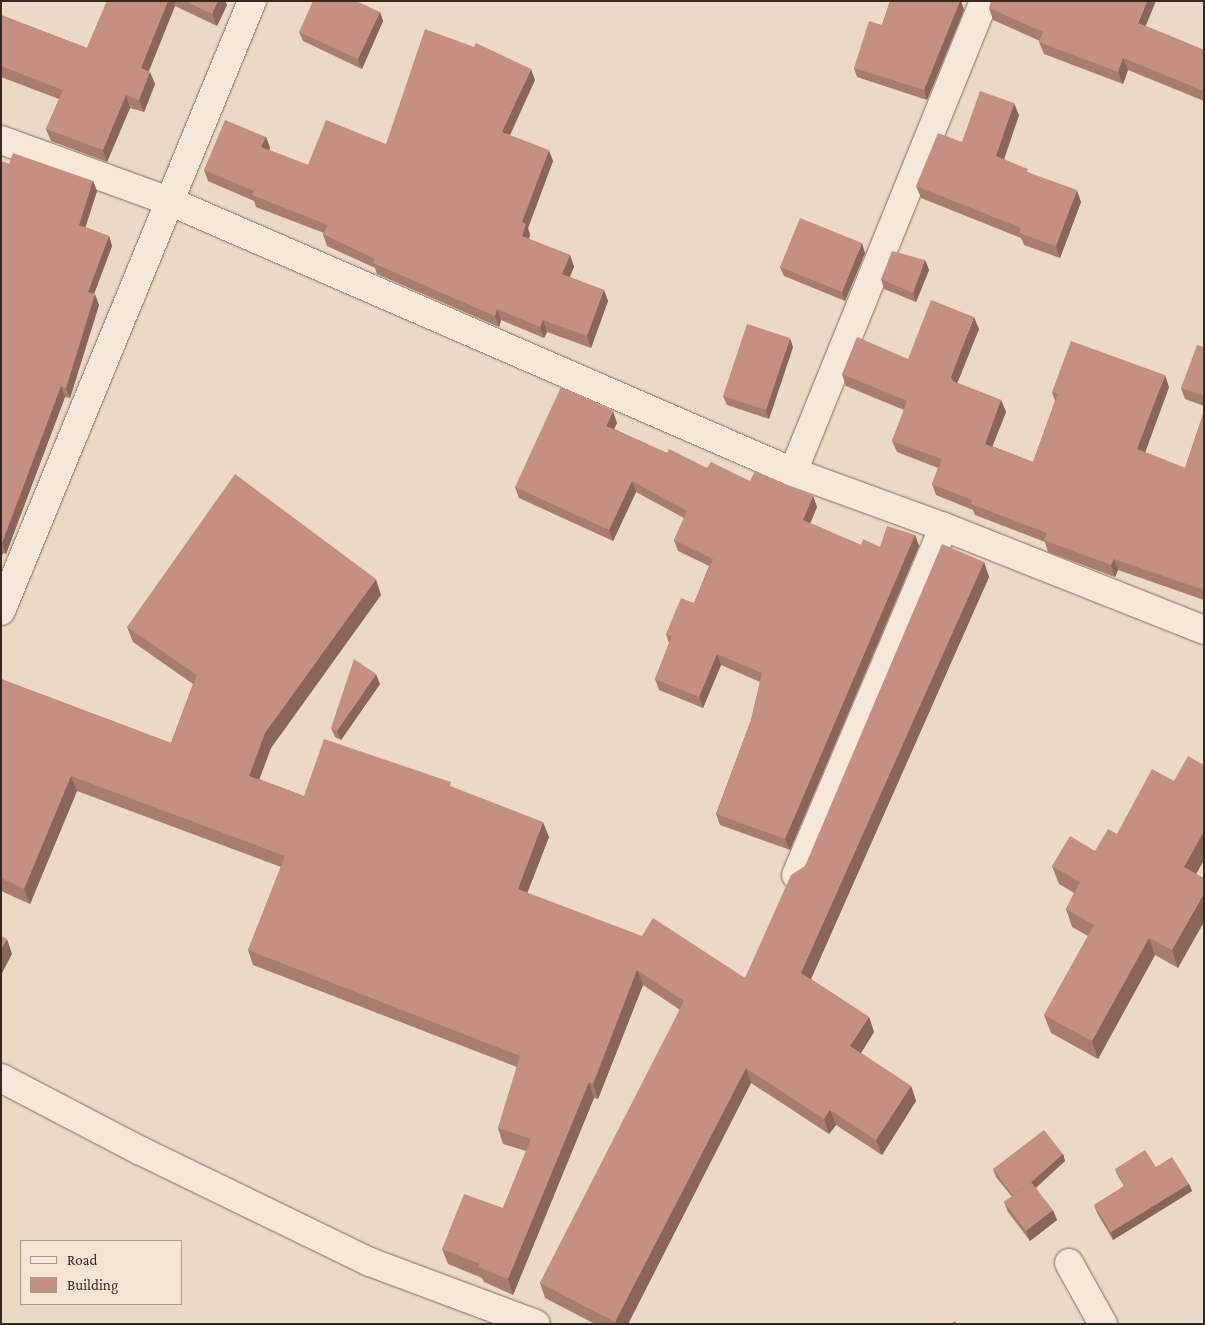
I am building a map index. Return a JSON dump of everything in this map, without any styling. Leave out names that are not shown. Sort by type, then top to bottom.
[{"type":"street","points":[[1,611],[252,1]]},
{"type":"street","points":[[793,472],[984,1]]},
{"type":"street","points":[[1,140],[169,201],[793,472],[944,526],[1204,630]]},
{"type":"street","points":[[796,875],[944,526]]},
{"type":"street","points":[[1,1078],[139,1150],[370,1262],[536,1324]]},
{"type":"street","points":[[1069,1262],[1103,1324]]},
{"type":"building","points":[[107,1],[168,1],[141,68],[150,72],[139,100],[126,95],[103,150],[46,129],[63,90],[1,66],[1,15],[87,48]]},
{"type":"building","points":[[185,1],[218,1],[212,14]]},
{"type":"building","points":[[313,1],[356,1],[380,12],[358,59],[299,32]]},
{"type":"building","points":[[890,1],[960,1],[924,90],[854,68],[869,21],[882,25]]},
{"type":"building","points":[[991,1],[1147,1],[1138,23],[1204,50],[1204,91],[1123,58],[1118,72],[1039,42],[1043,32],[989,8]]},
{"type":"building","points":[[425,29],[474,47],[476,43],[531,69],[502,132],[549,150],[522,222],[526,224],[522,236],[570,255],[562,274],[604,290],[587,336],[543,320],[540,327],[497,309],[495,316],[373,263],[375,259],[323,234],[328,225],[252,195],[254,191],[204,170],[225,120],[266,137],[261,147],[308,165],[326,120],[386,144]]},
{"type":"building","points":[[980,91],[1014,103],[996,156],[1028,169],[1027,172],[1077,190],[1056,246],[1019,233],[1021,228],[916,186],[938,133],[962,142]]},
{"type":"building","points":[[13,153],[93,181],[79,225],[109,236],[88,292],[95,294],[66,388],[61,386],[2,543],[1,161],[9,164]]},
{"type":"building","points":[[800,218],[862,243],[842,292],[780,267]]},
{"type":"building","points":[[892,251],[925,260],[913,293],[881,279]]},
{"type":"building","points":[[931,300],[974,317],[951,377],[953,381],[1001,400],[985,444],[1033,462],[1058,394],[1052,392],[1071,341],[1165,375],[1137,449],[1185,468],[1204,411],[1204,590],[1114,559],[1111,565],[1044,540],[1047,533],[971,504],[972,500],[932,484],[942,459],[892,441],[907,401],[842,374],[857,337],[908,359]]},
{"type":"building","points":[[747,324],[790,338],[766,410],[723,396]]},
{"type":"building","points":[[1197,345],[1204,347],[1204,396],[1181,388]]},
{"type":"building","points":[[561,387],[613,411],[606,426],[667,453],[669,449],[707,468],[711,462],[750,481],[755,471],[813,496],[803,520],[861,545],[863,539],[880,547],[887,526],[915,535],[785,839],[716,814],[751,720],[762,673],[717,654],[699,697],[655,679],[672,636],[666,634],[681,598],[694,603],[713,559],[674,540],[687,511],[632,481],[609,530],[515,487]]},
{"type":"building","points":[[235,474],[376,579],[265,733],[249,776],[304,796],[324,739],[451,782],[450,786],[543,822],[518,889],[642,936],[653,918],[745,978],[791,875],[805,866],[942,544],[984,562],[801,973],[869,1017],[850,1046],[911,1086],[876,1140],[830,1110],[824,1119],[746,1068],[615,1322],[540,1283],[684,1001],[637,970],[593,1084],[589,1082],[508,1279],[478,1267],[480,1264],[442,1249],[464,1194],[503,1208],[531,1139],[498,1128],[520,1056],[248,950],[285,856],[71,776],[24,889],[1,878],[1,679],[171,743],[197,675],[127,627]]},
{"type":"building","points":[[354,659],[376,674],[337,731],[331,728]]},
{"type":"building","points":[[1188,756],[1204,765],[1204,831],[1184,867],[1204,878],[1204,893],[1172,950],[1149,938],[1092,1041],[1044,1015],[1094,925],[1066,909],[1080,882],[1052,866],[1070,836],[1095,851],[1108,829],[1117,834],[1152,769],[1174,781]]},
{"type":"building","points":[[1,936],[7,939],[1,949]]},
{"type":"building","points":[[1044,1130],[1063,1154],[1013,1195],[993,1169]]},
{"type":"building","points":[[1145,1150],[1156,1167],[1172,1157],[1189,1184],[1111,1232],[1094,1205],[1125,1186],[1115,1169]]},
{"type":"building","points":[[1031,1182],[1053,1210],[1026,1231],[1004,1202]]}]
